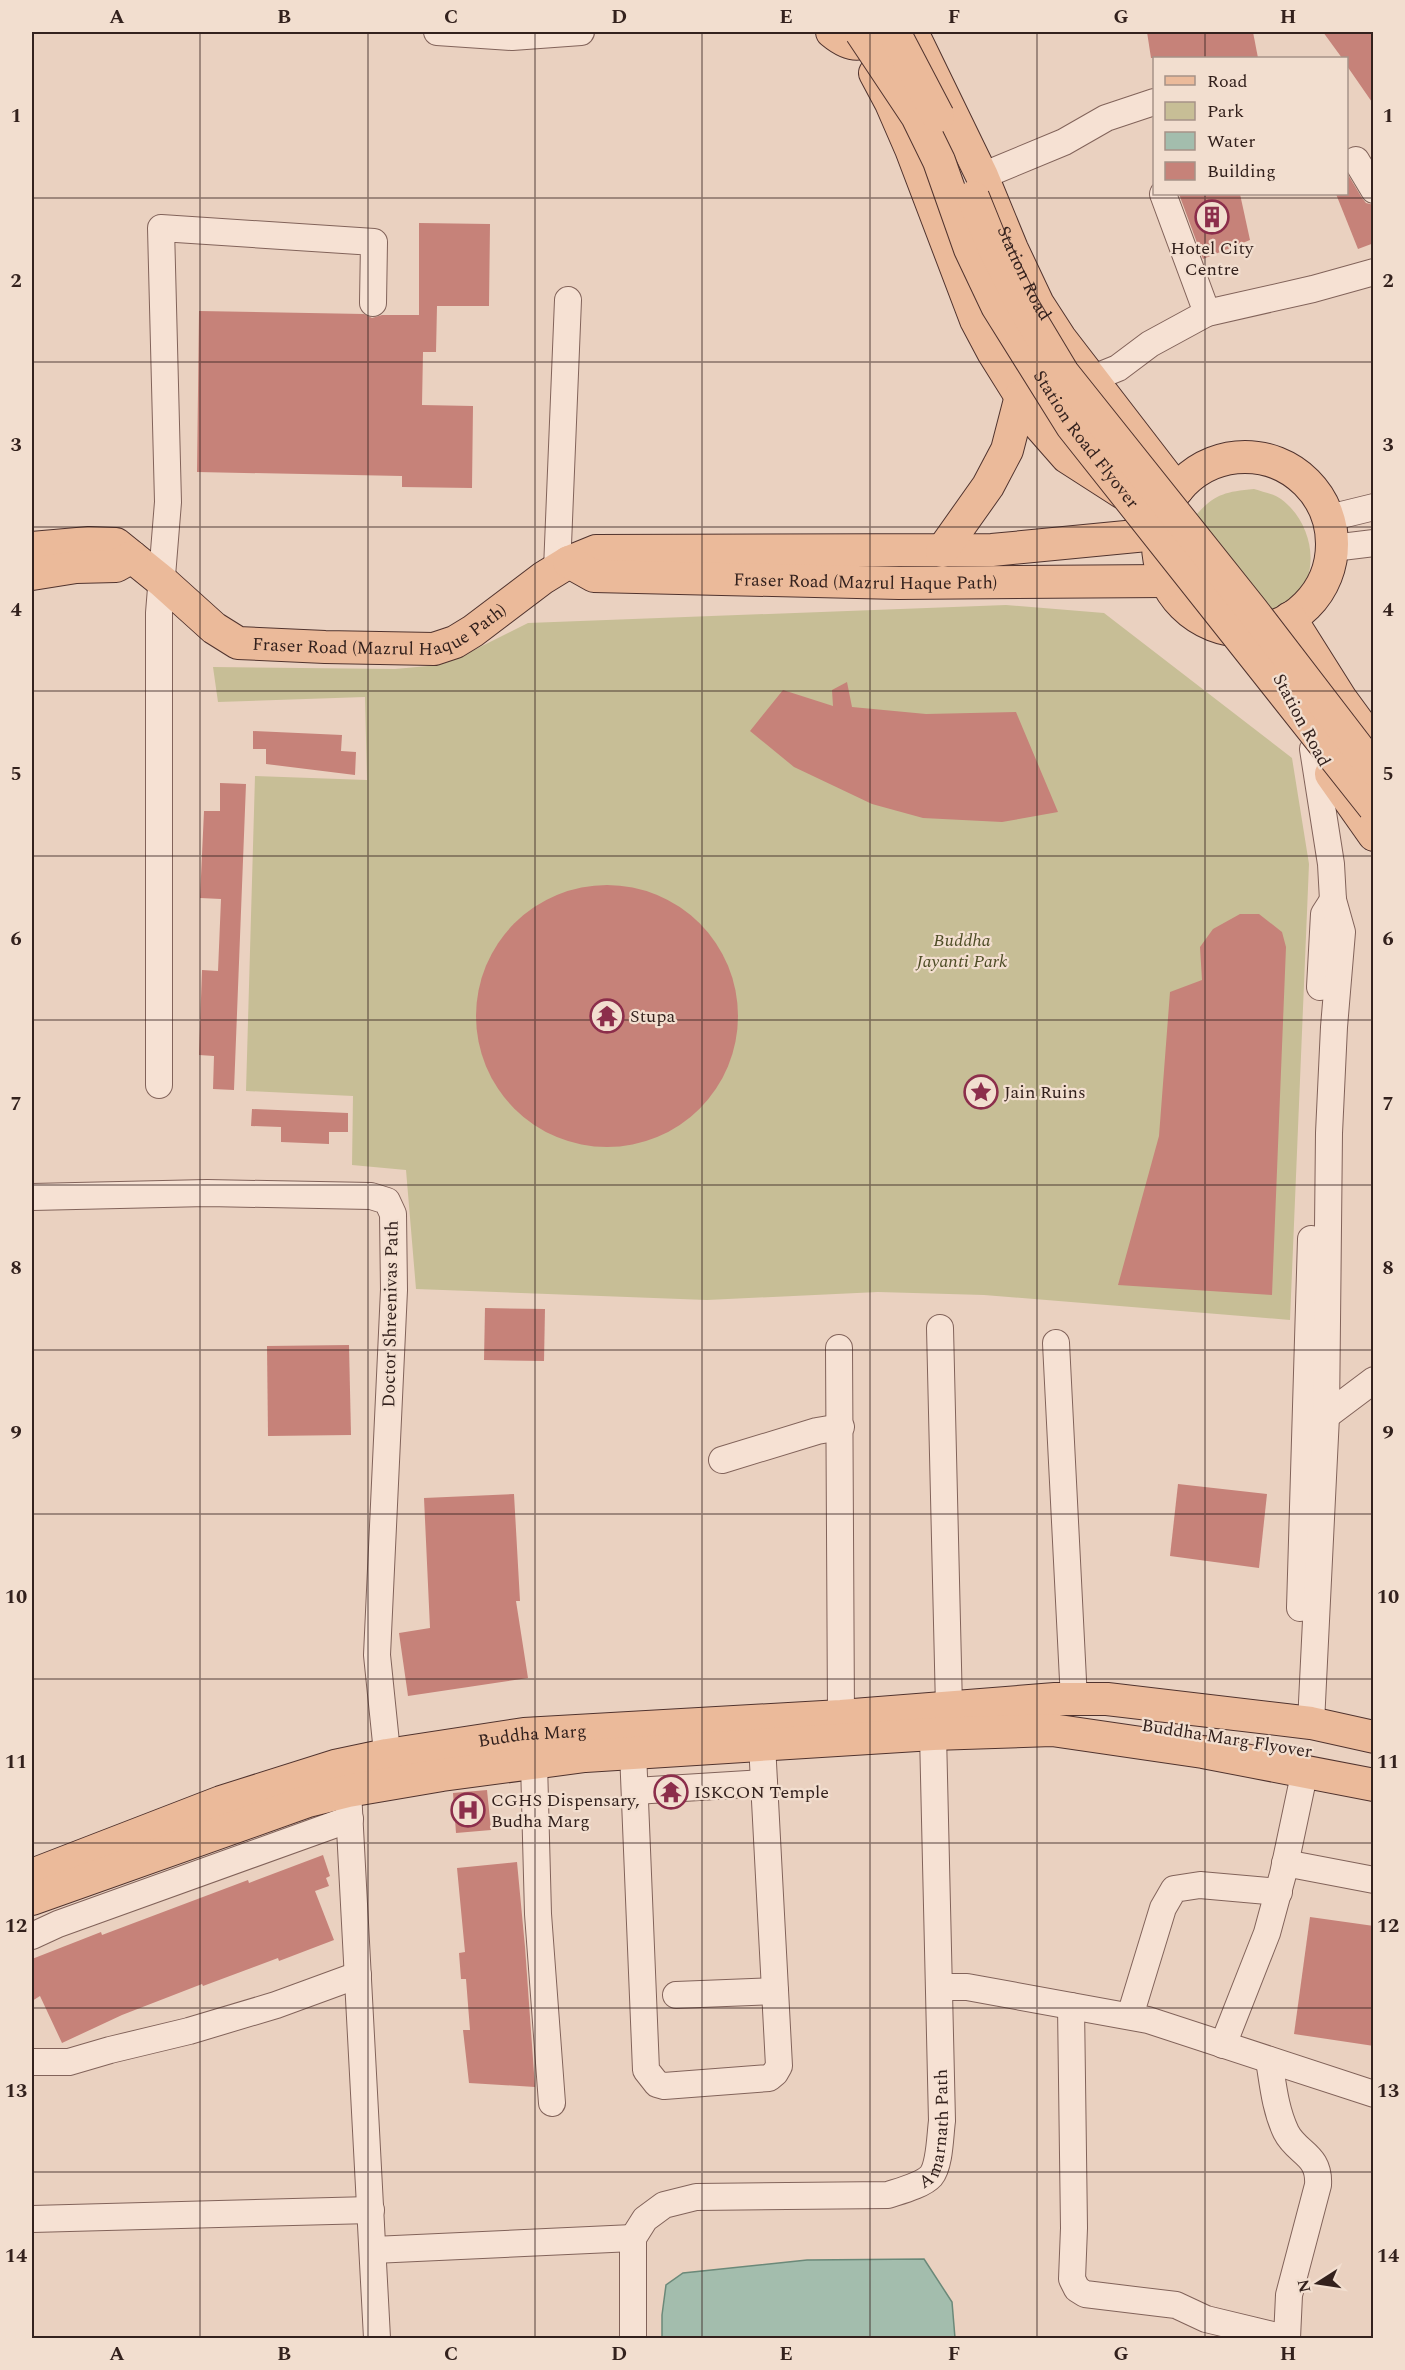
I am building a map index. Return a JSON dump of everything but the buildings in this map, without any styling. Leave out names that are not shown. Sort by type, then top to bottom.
[{"type":"main road","points":[[832,32],[842,40],[893,32]]},
{"type":"main road","name":"Station Road Flyover","points":[[893,32],[939,118],[992,244],[1023,308],[1050,353],[1101,423],[1252,610],[1374,769]]},
{"type":"main road","name":"Station Road","points":[[912,32],[982,176],[1038,304],[1060,338],[1092,379],[1166,514]]},
{"type":"main road","points":[[859,36],[911,149],[976,320],[1038,424],[1067,457],[1094,475],[1166,514]]},
{"type":"main road","name":"Station Road Flyover","points":[[859,36],[917,116],[939,161],[970,249],[998,306],[1072,426],[1374,807]]},
{"type":"main road","points":[[942,551],[988,486],[1007,450],[1022,396]]},
{"type":"main road","points":[[1233,458],[1263,458],[1290,469],[1313,489],[1331,533],[1326,577],[1310,603],[1286,622],[1257,631],[1237,631],[1208,623],[1184,606],[1166,580],[1159,558],[1166,514],[1199,470],[1233,458]]},
{"type":"main road","name":"Fraser Road (Mazrul Haque Path)","points":[[32,548],[89,543],[116,544],[214,628],[238,643],[325,648],[434,649],[455,642],[473,631],[563,565],[596,551],[992,550],[1166,514]]},
{"type":"main road","points":[[32,574],[75,567],[116,566],[132,557]]},
{"type":"main road","name":"Fraser Road (Mazrul Haque Path)","points":[[563,565],[594,576],[900,583],[1166,580]]},
{"type":"main road","points":[[1290,618],[1372,737]]},
{"type":"main road","name":"Station Road","points":[[1257,631],[1313,749],[1374,835]]},
{"type":"main road","points":[[1052,1730],[1077,1708],[1107,1699],[1304,1722],[1374,1737]]},
{"type":"main road","name":"Buddha Marg","points":[[34,1888],[308,1801],[349,1805],[389,1769],[524,1734],[841,1716],[949,1707],[1077,1708]]},
{"type":"main road","name":"Buddha Marg Flyover","points":[[1077,1708],[1374,1763]]},
{"type":"main road","points":[[1052,1730],[1203,1752],[1374,1785]]},
{"type":"main road","name":"Buddha Marg","points":[[34,1888],[221,1802],[335,1766],[389,1769],[534,1763],[633,1752],[933,1734],[1052,1730]]},
{"type":"street","points":[[437,32],[512,37],[581,32]]},
{"type":"street","points":[[982,176],[1064,142],[1106,118],[1153,103]]},
{"type":"street","points":[[1356,160],[1374,190]]},
{"type":"street","points":[[1163,195],[1207,313]]},
{"type":"street","points":[[159,1085],[159,613],[168,502],[161,228],[374,242],[373,303]]},
{"type":"street","points":[[1092,379],[1118,368],[1150,344],[1207,313],[1313,289],[1374,272]]},
{"type":"street","points":[[563,565],[568,300]]},
{"type":"street","points":[[1331,533],[1374,507]]},
{"type":"street","points":[[1331,533],[1374,543]]},
{"type":"street","points":[[1304,1722],[1316,1420],[1319,1249],[1342,932],[1333,900],[1331,864],[1313,749]]},
{"type":"street","name":"Doctor Shreenivas Path","points":[[32,1197],[207,1193],[371,1196],[387,1201],[393,1214],[394,1290],[377,1655],[389,1769]]},
{"type":"street","points":[[940,1328],[949,1707]]},
{"type":"street","points":[[1056,1343],[1077,1708]]},
{"type":"street","points":[[839,1348],[841,1716]]},
{"type":"street","points":[[1316,1420],[1374,1380]]},
{"type":"street","points":[[722,1460],[841,1426]]},
{"type":"street","name":"Amarnath Path","points":[[633,2238],[645,2219],[663,2205],[696,2198],[888,2195],[910,2188],[931,2176],[938,2160],[942,2121],[933,1734]]},
{"type":"street","points":[[633,1752],[646,2070],[657,2084],[664,2086],[769,2078],[779,2066],[762,1744]]},
{"type":"street","points":[[698,1748],[700,1787]]},
{"type":"street","points":[[534,1763],[538,1914],[552,2103]]},
{"type":"street","points":[[1223,2044],[1268,1933],[1305,1770]]},
{"type":"street","points":[[635,1791],[764,1783]]},
{"type":"street","points":[[32,1936],[349,1805],[377,2338]]},
{"type":"street","points":[[1285,1863],[1374,1880]]},
{"type":"street","points":[[1130,2016],[1163,1908],[1174,1889],[1200,1885],[1279,1892]]},
{"type":"street","points":[[32,2062],[69,2062],[189,2031],[276,2005],[358,1975]]},
{"type":"street","points":[[939,1987],[967,1987],[1148,2020],[1374,2094]]},
{"type":"street","points":[[676,1995],[775,1991]]},
{"type":"street","points":[[1071,2006],[1074,2228],[1072,2278],[1077,2289],[1084,2294],[1176,2305],[1206,2319],[1286,2338],[1289,2295],[1318,2185],[1318,2175],[1310,2157],[1287,2135],[1280,2119],[1269,2060]]},
{"type":"street","points":[[32,2219],[371,2210]]},
{"type":"street","points":[[373,2250],[633,2238],[633,2338]]},
{"type":"green space","points":[[1254,489],[1278,497],[1293,510],[1307,537],[1310,553],[1310,568],[1306,583],[1297,596],[1285,607],[1264,618],[1190,522],[1204,506],[1218,497]]},
{"type":"green space","name":"Buddha Jayanti Park","points":[[1006,605],[1104,613],[1292,758],[1309,864],[1290,1320],[984,1295],[878,1292],[707,1300],[416,1289],[406,1170],[352,1165],[353,1096],[246,1091],[255,776],[367,780],[365,697],[218,702],[213,667],[395,669],[428,666],[456,659],[528,623]]},
{"type":"water","points":[[924,2259],[952,2302],[955,2338],[662,2338],[666,2285],[683,2273],[807,2260]]},
{"type":"place","name":"Hotel City Centre","points":[[1212,217]]},
{"type":"place","name":"Stupa","points":[[607,1016]]},
{"type":"place","name":"Jain Ruins","points":[[981,1092]]},
{"type":"place","name":"ISKCON Temple","points":[[671,1792]]},
{"type":"place","name":"CGHS Dispensary, Budha Marg","points":[[468,1810]]}]
